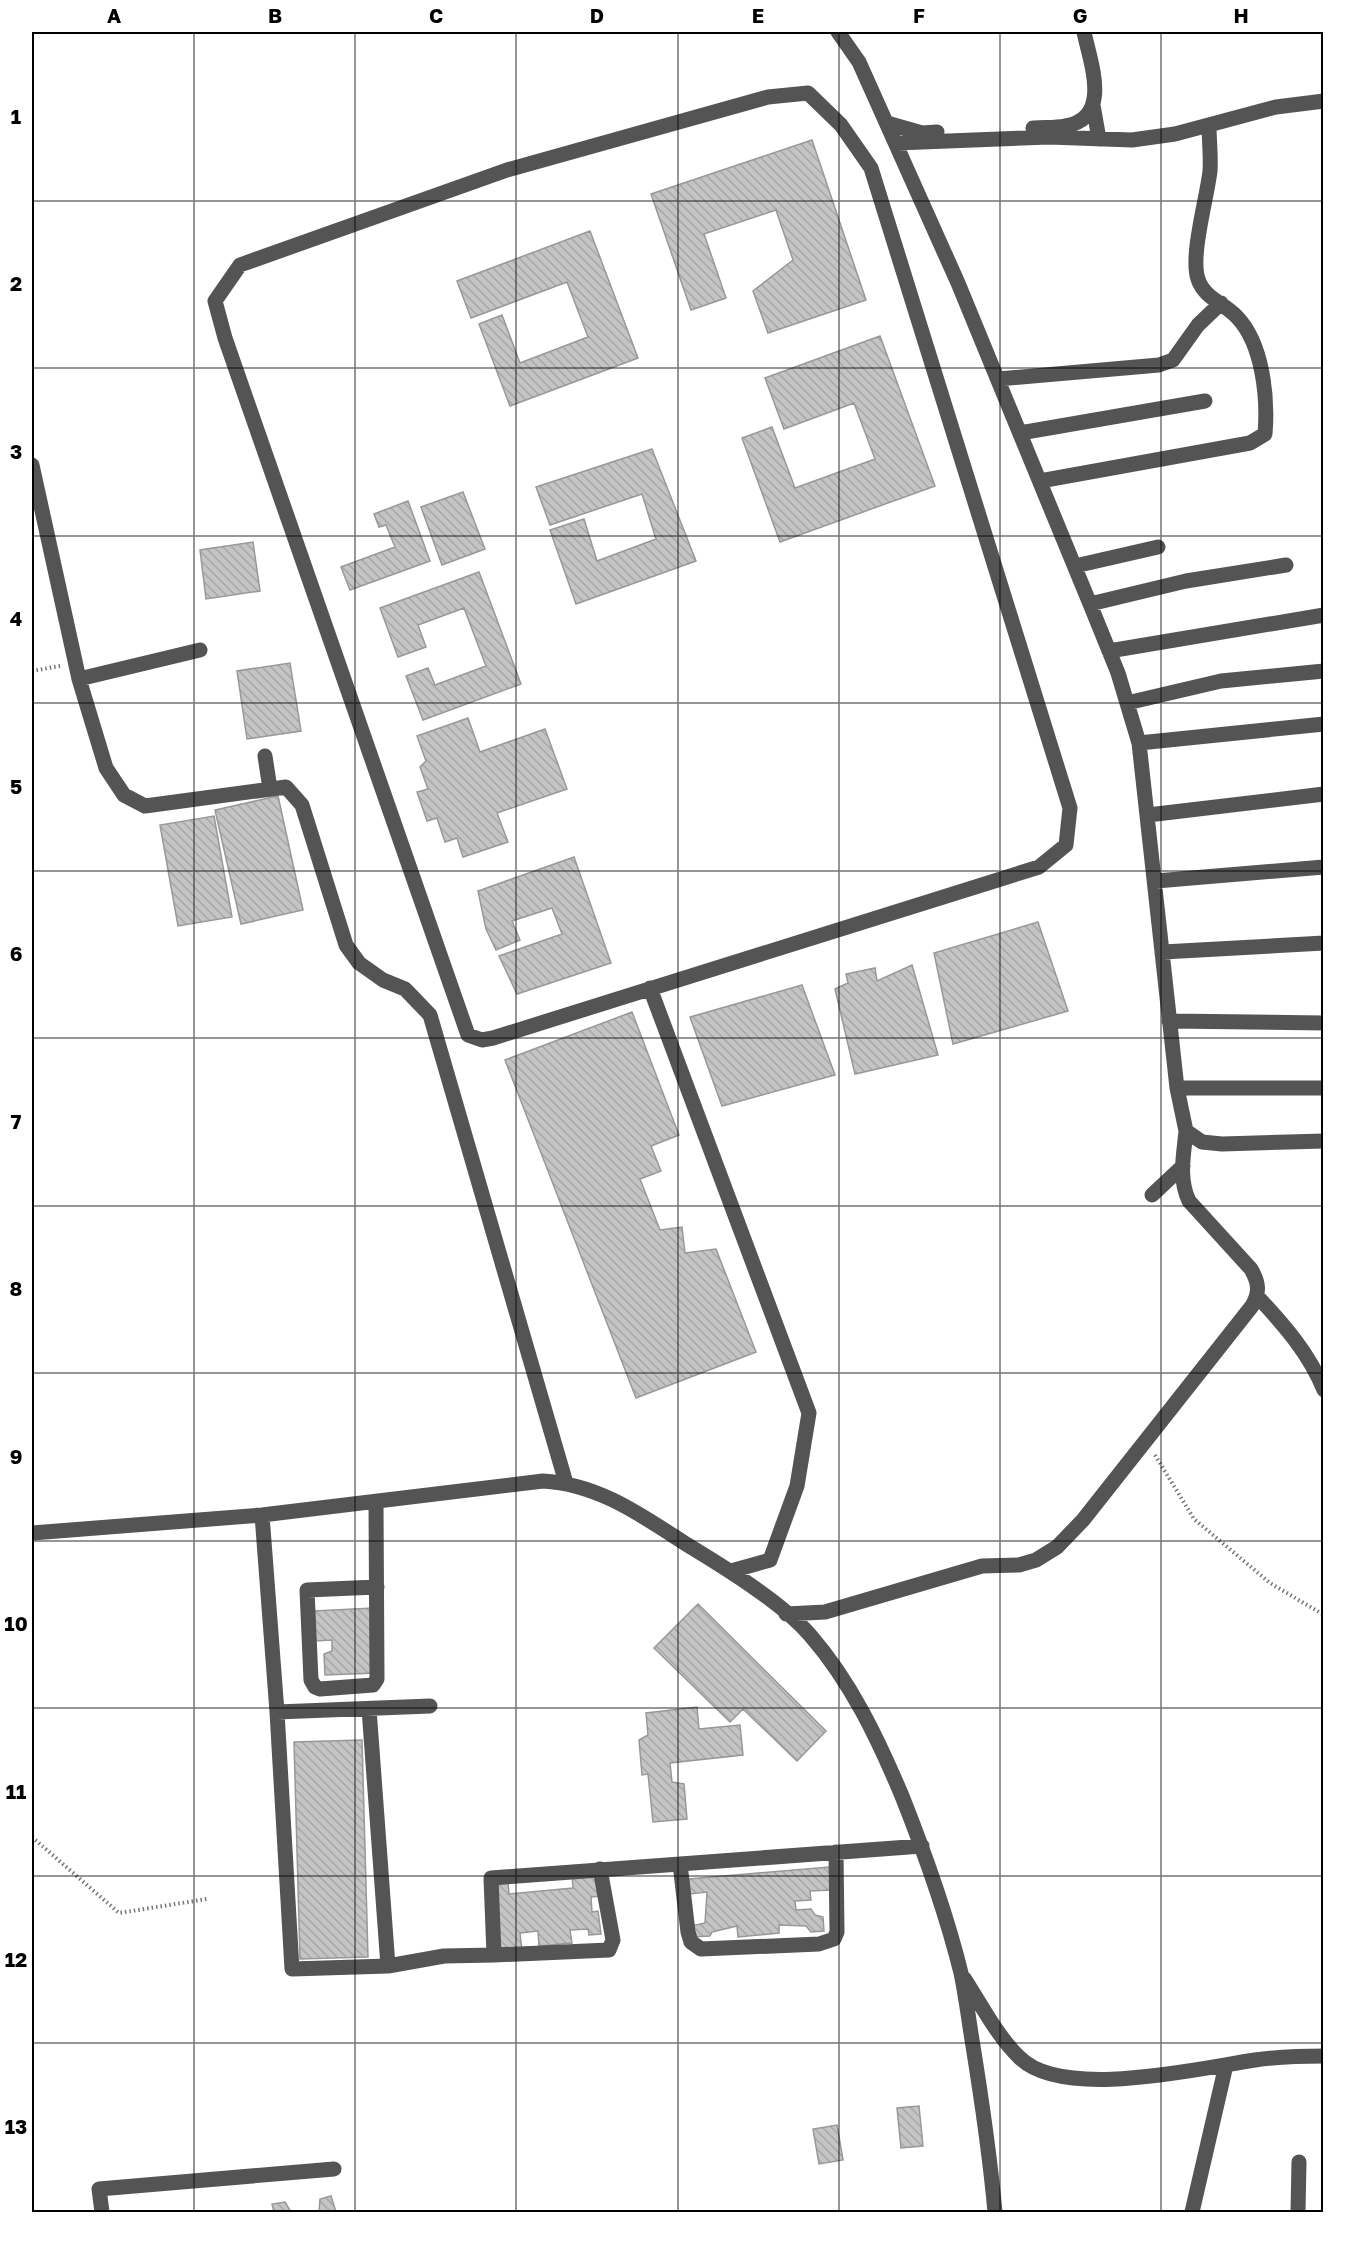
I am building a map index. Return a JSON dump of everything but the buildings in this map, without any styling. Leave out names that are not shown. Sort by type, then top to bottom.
[{"type":"street","points":[[786,1614],[825,1612],[982,1566],[1019,1565],[1036,1560],[1057,1546],[1083,1520],[1252,1306],[1257,1296],[1258,1281],[1251,1269],[1189,1201],[1182,1179],[1186,1131],[1177,1088],[1169,1022],[1156,881],[1139,743],[1127,703],[1075,566],[897,143],[859,62],[838,32]]},
{"type":"street","points":[[887,123],[922,133],[1066,126],[1080,122],[1093,105],[1096,95],[1094,73],[1084,32]]},
{"type":"street","points":[[808,93],[841,125],[871,168],[1070,808],[1066,845],[1039,867],[650,988],[493,1038],[482,1040],[468,1035],[225,338],[215,302],[240,265],[496,174],[768,97],[808,93]]},
{"type":"street","points":[[897,143],[1048,137],[1132,140],[1175,134],[1276,107],[1323,101]]},
{"type":"street","points":[[1093,105],[1099,139]]},
{"type":"street","points":[[1040,481],[1260,440],[1264,434],[1266,407],[1256,349],[1238,317],[1203,291],[1197,277],[1196,256],[1210,169],[1209,125]]},
{"type":"street","points":[[998,379],[1160,365],[1173,360],[1198,325],[1221,303]]},
{"type":"street","points":[[1020,433],[1205,401]]},
{"type":"street","points":[[32,465],[77,671],[106,768],[124,795],[145,806],[286,787],[302,804],[346,945],[359,963],[383,980],[405,989],[430,1015],[566,1483]]},
{"type":"street","points":[[1075,566],[1158,547]]},
{"type":"street","points":[[1090,604],[1186,581],[1286,565]]},
{"type":"street","points":[[1109,651],[1323,615]]},
{"type":"street","points":[[77,671],[200,650]]},
{"type":"street","points":[[1127,703],[1221,681],[1323,671]]},
{"type":"street","points":[[1139,743],[1323,724]]},
{"type":"street","points":[[265,756],[270,789]]},
{"type":"street","points":[[1148,815],[1323,794]]},
{"type":"street","points":[[1156,881],[1323,867]]},
{"type":"street","points":[[1163,952],[1323,943]]},
{"type":"street","points":[[650,988],[809,1413],[796,1486],[770,1560],[731,1571]]},
{"type":"street","points":[[1169,1022],[1323,1023]]},
{"type":"street","points":[[1177,1088],[1323,1088]]},
{"type":"street","points":[[1186,1131],[1202,1142],[1222,1144],[1323,1141]]},
{"type":"street","points":[[1152,1195],[1183,1166]]},
{"type":"street","points":[[1257,1296],[1287,1328],[1315,1368],[1323,1390]]},
{"type":"street","points":[[32,1533],[262,1515],[543,1481],[588,1488],[637,1512],[731,1571],[809,1634],[854,1697],[877,1737],[922,1846],[961,1973],[989,2146],[995,2212]]},
{"type":"street","points":[[376,1503],[377,1679],[373,1685],[320,1689],[315,1687],[311,1680],[307,1590],[376,1587]]},
{"type":"street","points":[[262,1515],[277,1712],[292,1969],[388,1966],[444,1956],[609,1950],[613,1940],[600,1869]]},
{"type":"street","points":[[277,1712],[430,1706]]},
{"type":"street","points":[[369,1709],[388,1966]]},
{"type":"street","points":[[494,1955],[491,1878],[922,1846]]},
{"type":"street","points":[[680,1864],[688,1932],[692,1942],[701,1949],[810,1945],[828,1942],[834,1939],[837,1932],[836,1852]]},
{"type":"street","points":[[961,1973],[1019,2058],[1037,2070],[1063,2077],[1094,2079],[1178,2075],[1257,2060],[1323,2056]]},
{"type":"street","points":[[1192,2212],[1226,2065]]},
{"type":"street","points":[[1298,2212],[1299,2162]]},
{"type":"street","points":[[102,2212],[99,2189],[334,2169]]},
{"type":"path","points":[[32,671],[77,671]]},
{"type":"path","points":[[1146,1440],[1194,1519],[1270,1583],[1323,1615]]},
{"type":"path","points":[[32,1837],[119,1912],[207,1899]]}]
